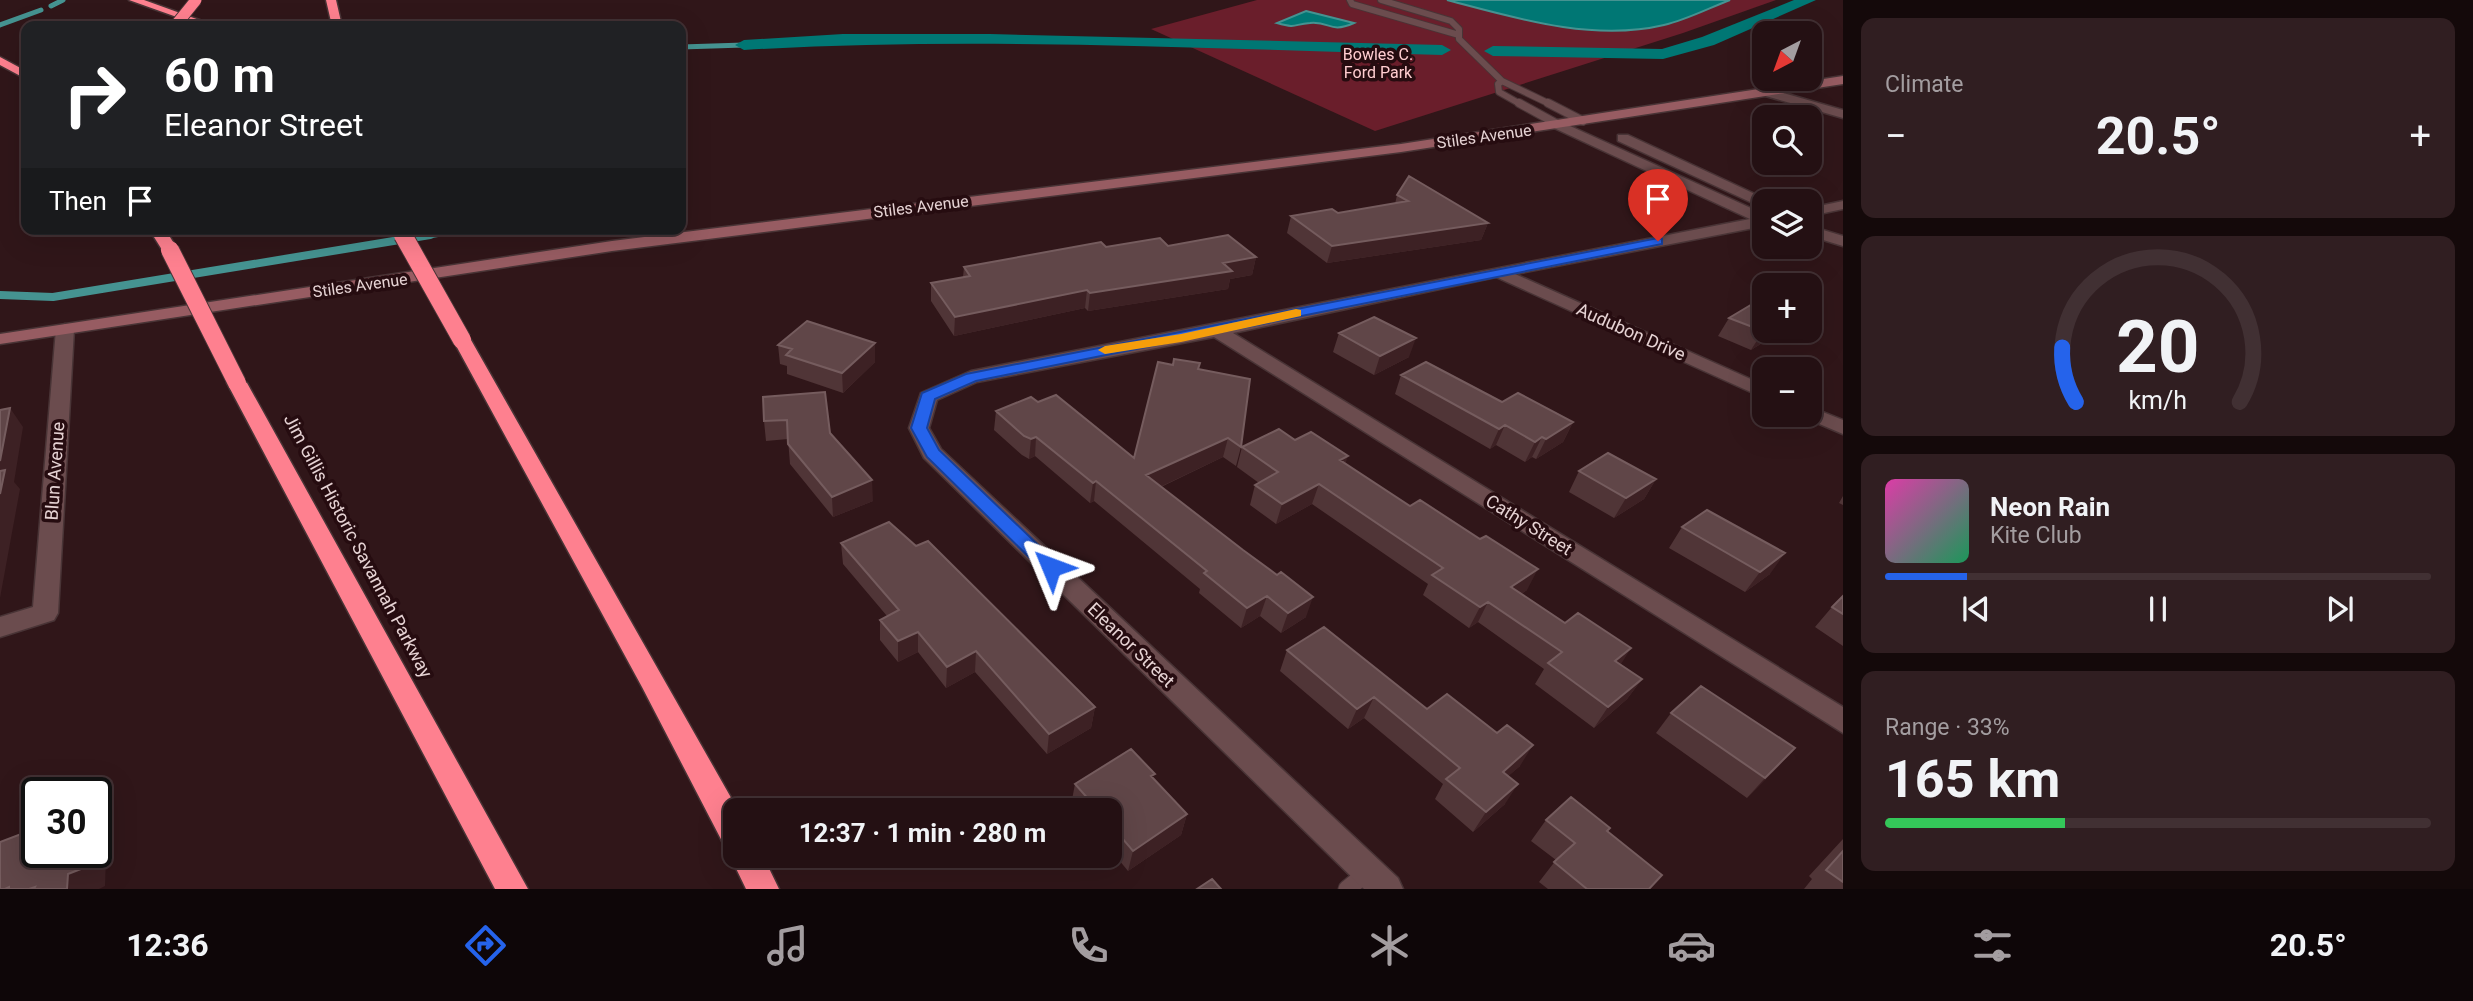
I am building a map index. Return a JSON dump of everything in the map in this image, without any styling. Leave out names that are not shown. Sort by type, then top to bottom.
[{"type":"highway","points":[[134,0],[196,21]]},
{"type":"highway","points":[[179,21],[196,0]]},
{"type":"highway","points":[[331,0],[336,21]]},
{"type":"highway","points":[[0,60],[21,73]]},
{"type":"highway","name":"Jim Gillis Historic Savannah Parkway","points":[[161,235],[237,383],[512,889]]},
{"type":"highway","points":[[403,235],[645,666],[723,812]]},
{"type":"highway","points":[[753,868],[764,889]]},
{"type":"street","name":"Stiles Avenue","points":[[0,339],[612,246],[1401,148],[1843,80]]},
{"type":"street","points":[[1766,92],[1843,114]]},
{"type":"street","points":[[1583,121],[1752,198]]},
{"type":"street","points":[[1559,125],[1752,215]]},
{"type":"street","points":[[1822,209],[1843,205]]},
{"type":"street","name":"Eleanor Street","points":[[1387,889],[932,453],[919,428],[928,397],[971,377],[1752,223]]},
{"type":"street","points":[[1822,234],[1843,241]]},
{"type":"street","name":"Audubon Drive","points":[[1498,272],[1752,387]]},
{"type":"street","name":"Blun Avenue","points":[[0,627],[45,613],[65,329]]},
{"type":"street","name":"Cathy Street","points":[[1216,330],[1843,721]]},
{"type":"street","points":[[1822,418],[1843,428]]},
{"type":"lane","points":[[1350,0],[1352,4],[1459,35]]},
{"type":"lane","points":[[1381,0],[1451,21],[1459,29],[1459,39],[1502,81],[1515,85],[1534,98],[1583,121]]},
{"type":"lane","points":[[1502,81],[1498,84],[1499,92],[1559,125]]},
{"type":"lane","points":[[1347,889],[1368,872]]},
{"type":"green space","name":"Bowles C. Ford Park","points":[[1257,0],[1776,0],[1683,33],[1375,131],[1151,29]]},
{"type":"water","points":[[1447,0],[1730,0],[1664,25],[1610,31],[1554,26]]},
{"type":"water","points":[[1306,11],[1354,23],[1335,27],[1317,23],[1292,26],[1277,23]]},
{"type":"building","points":[[1409,176],[1488,223],[1332,246],[1291,216],[1332,209],[1338,213],[1408,201],[1397,195]]},
{"type":"building","points":[[1228,235],[1256,257],[1223,263],[1232,271],[1090,293],[1087,290],[955,317],[931,283],[970,276],[964,267],[1101,242],[1106,247],[1160,238],[1168,246]]},
{"type":"building","points":[[1752,304],[1752,327],[1729,318]]},
{"type":"building","points":[[1374,317],[1416,338],[1380,356],[1339,333]]},
{"type":"building","points":[[807,321],[875,343],[842,373],[786,355],[792,349],[778,345]]},
{"type":"building","points":[[1174,359],[1200,363],[1198,369],[1250,379],[1241,447],[1228,438],[1146,475],[1277,575],[1281,572],[1313,597],[1288,613],[1267,596],[1247,608],[1204,573],[1207,571],[1096,481],[1093,483],[1036,437],[1031,439],[1024,436],[996,411],[1031,397],[1038,402],[1056,395],[1134,458],[1158,362],[1173,365]]},
{"type":"building","points":[[1426,362],[1502,402],[1518,393],[1573,422],[1546,439],[1542,437],[1535,442],[1505,425],[1499,429],[1401,375]]},
{"type":"building","points":[[825,392],[830,433],[872,480],[832,497],[788,444],[787,420],[764,421],[763,397]]},
{"type":"building","points":[[10,408],[0,461],[0,410]]},
{"type":"building","points":[[1279,429],[1295,440],[1311,432],[1348,456],[1340,460],[1410,506],[1420,500],[1480,539],[1486,536],[1538,569],[1511,587],[1565,623],[1578,613],[1631,648],[1615,661],[1642,679],[1608,707],[1548,663],[1562,652],[1488,602],[1480,607],[1432,575],[1443,568],[1319,484],[1282,504],[1255,485],[1278,472],[1242,447]]},
{"type":"building","points":[[1608,453],[1656,479],[1626,498],[1579,471]]},
{"type":"building","points":[[5,470],[0,494],[0,471]]},
{"type":"building","points":[[1707,510],[1785,553],[1760,572],[1682,527]]},
{"type":"building","points":[[889,522],[916,546],[928,541],[1095,707],[1049,734],[976,651],[947,667],[918,632],[898,641],[880,620],[899,610],[841,543]]},
{"type":"building","points":[[1843,596],[1843,614],[1832,607]]},
{"type":"building","points":[[1324,627],[1427,709],[1447,694],[1497,733],[1507,725],[1533,745],[1503,772],[1518,784],[1486,812],[1446,779],[1460,768],[1374,697],[1357,709],[1287,650]]},
{"type":"building","points":[[1701,686],[1795,748],[1765,778],[1671,713]]},
{"type":"building","points":[[1131,749],[1155,774],[1151,776],[1187,814],[1133,851],[1122,838],[1122,798],[1087,798],[1075,784]]},
{"type":"building","points":[[1571,797],[1610,828],[1607,831],[1662,875],[1649,889],[1587,889],[1554,862],[1575,843],[1546,820]]},
{"type":"building","points":[[21,834],[21,868],[83,868],[68,874],[67,889],[0,889],[0,842]]},
{"type":"building","points":[[1843,851],[1843,882],[1826,870]]},
{"type":"building","points":[[1212,879],[1221,889],[1197,889]]},
{"type":"waterway","points":[[51,6],[63,0]]},
{"type":"waterway","points":[[1493,51],[1663,54],[1708,41],[1808,0]]},
{"type":"waterway","points":[[0,25],[41,10]]},
{"type":"waterway","points":[[744,45],[843,39],[990,39],[1442,50]]},
{"type":"waterway","points":[[686,47],[744,45]]},
{"type":"waterway","points":[[0,295],[53,297],[430,235]]},
{"type":"waterway","points":[[420,237],[432,235]]},
{"type":"slow traffic","points":[[1105,350],[1181,338],[1296,313]]},
{"type":"route","points":[[1051,567],[932,453],[919,428],[928,397],[971,377],[1027,365],[1181,338],[1658,241]]}]
